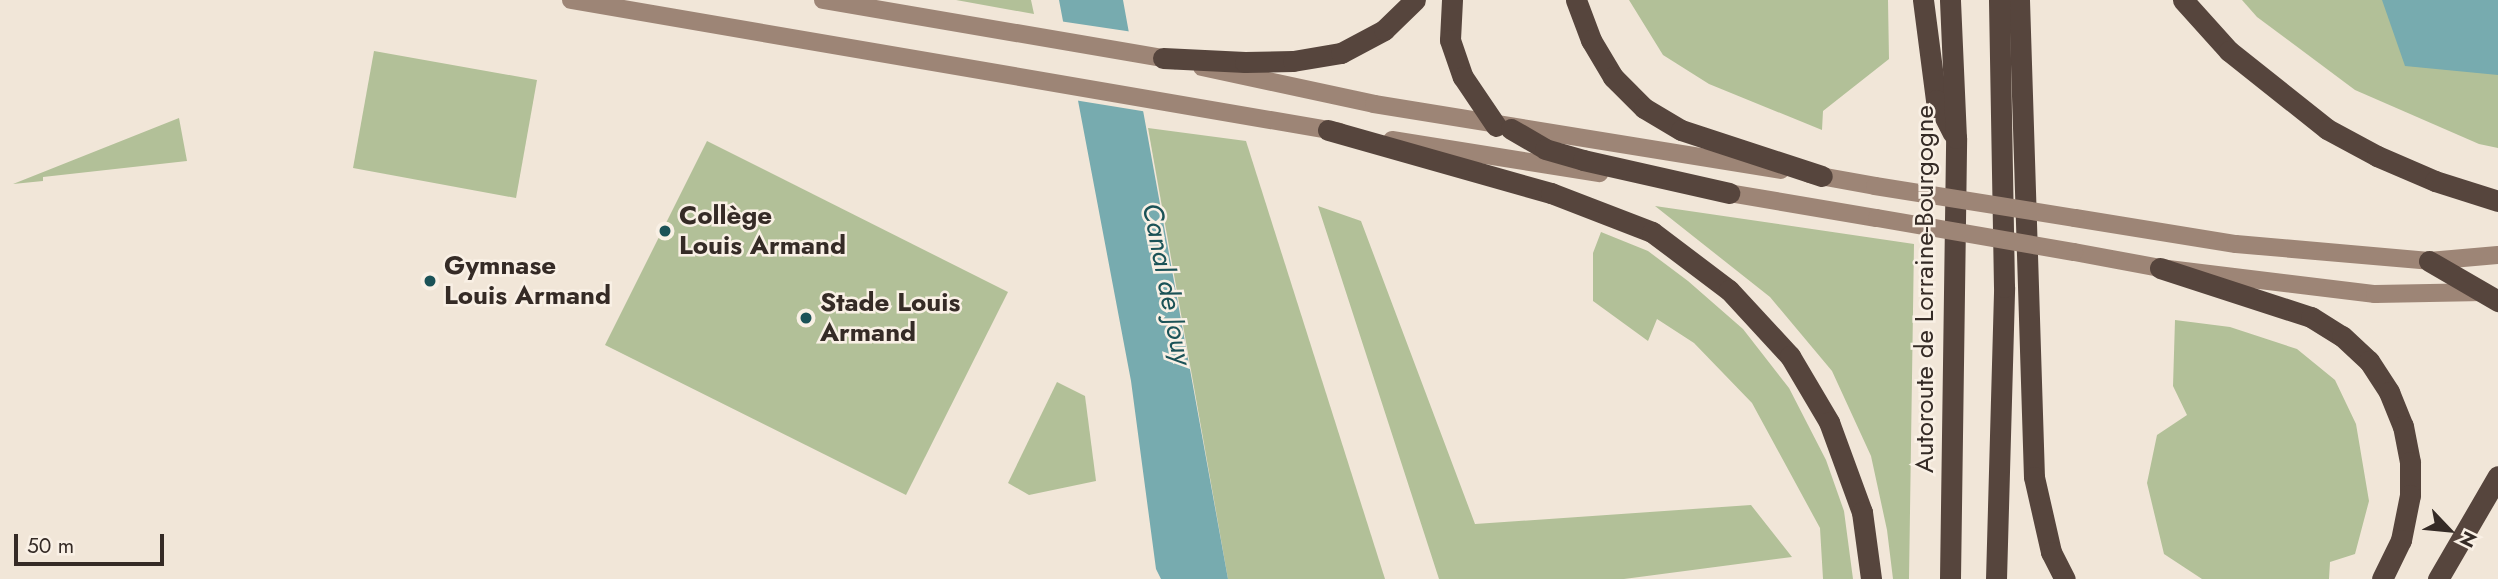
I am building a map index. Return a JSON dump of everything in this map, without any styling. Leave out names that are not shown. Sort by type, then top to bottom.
[{"type":"highway","points":[[1163,58],[1245,62],[1293,61],[1341,53],[1384,30],[1415,0]]},
{"type":"highway","points":[[1452,0],[1450,40],[1463,77],[1504,127],[1545,149],[1729,193]]},
{"type":"highway","points":[[1576,0],[1591,40],[1614,77],[1644,108],[1681,130],[1822,176]]},
{"type":"highway","points":[[1923,0],[1936,100],[1956,138]]},
{"type":"highway","name":"Autoroute de Lorraine-Bourgogne","points":[[1950,0],[1956,138],[1950,579]]},
{"type":"highway","points":[[1996,579],[2004,287],[1999,0]]},
{"type":"highway","points":[[2019,0],[2034,477],[2051,552],[2065,579]]},
{"type":"highway","points":[[2183,0],[2229,51],[2328,129],[2377,156],[2435,181],[2498,201]]},
{"type":"highway","points":[[1328,130],[1551,193],[1651,232],[1729,290],[1790,356],[1829,422],[1862,512],[1871,579]]},
{"type":"highway","points":[[2429,261],[2494,295]]},
{"type":"highway","points":[[2160,268],[2311,317],[2342,336],[2369,361],[2389,392],[2403,426],[2410,462],[2410,495],[2401,540],[2382,579]]},
{"type":"highway","points":[[2438,579],[2498,476]]},
{"type":"main road","points":[[571,0],[1328,130],[1729,193],[2160,268],[2375,294],[2494,295]]},
{"type":"main road","points":[[823,0],[1163,58],[1349,100],[1504,127],[2236,244],[2429,261],[2498,255]]},
{"type":"green space","points":[[956,0],[1031,0],[1034,14]]},
{"type":"green space","points":[[1629,0],[1888,0],[1889,59],[1823,111],[1822,130],[1709,84],[1663,55]]},
{"type":"green space","points":[[2242,0],[2498,0],[2498,148],[2479,144],[2355,90],[2257,17]]},
{"type":"green space","points":[[374,51],[537,80],[516,198],[353,168]]},
{"type":"green space","points":[[179,118],[187,161],[43,177],[43,181],[13,184]]},
{"type":"green space","points":[[1148,128],[1246,141],[1385,579],[1228,579]]},
{"type":"green space","name":"Stade Louis Armand","points":[[707,141],[1008,292],[906,495],[605,345]]},
{"type":"green space","points":[[1318,206],[1361,221],[1475,524],[1751,505],[1792,557],[1624,579],[1439,579]]},
{"type":"green space","points":[[1655,206],[1914,244],[1909,579],[1893,579],[1887,530],[1871,456],[1832,371],[1770,297]]},
{"type":"green space","points":[[1601,232],[1648,251],[1688,281],[1743,329],[1789,388],[1826,460],[1844,511],[1853,579],[1823,579],[1820,528],[1752,403],[1694,343],[1657,319],[1648,341],[1593,301],[1593,253]]},
{"type":"green space","points":[[2175,320],[2230,327],[2297,349],[2335,380],[2356,424],[2369,501],[2355,554],[2330,562],[2329,579],[2202,579],[2164,554],[2147,483],[2157,435],[2187,415],[2173,386]]},
{"type":"green space","points":[[1057,382],[1085,396],[1096,481],[1029,495],[1008,483]]},
{"type":"water","name":"Canal de Jouy","points":[[1059,0],[1123,0],[1228,579],[1161,579],[1156,569],[1131,381]]},
{"type":"water","points":[[2382,0],[2498,0],[2498,75],[2405,66]]},
{"type":"pier","points":[[1059,21],[1133,32],[1148,112],[1074,100]]},
{"type":"place","name":"Collège Louis Armand","points":[[665,231]]},
{"type":"place","name":"Gymnase Louis Armand","points":[[430,281]]},
{"type":"place","name":"Stade Louis Armand","points":[[806,318]]}]
